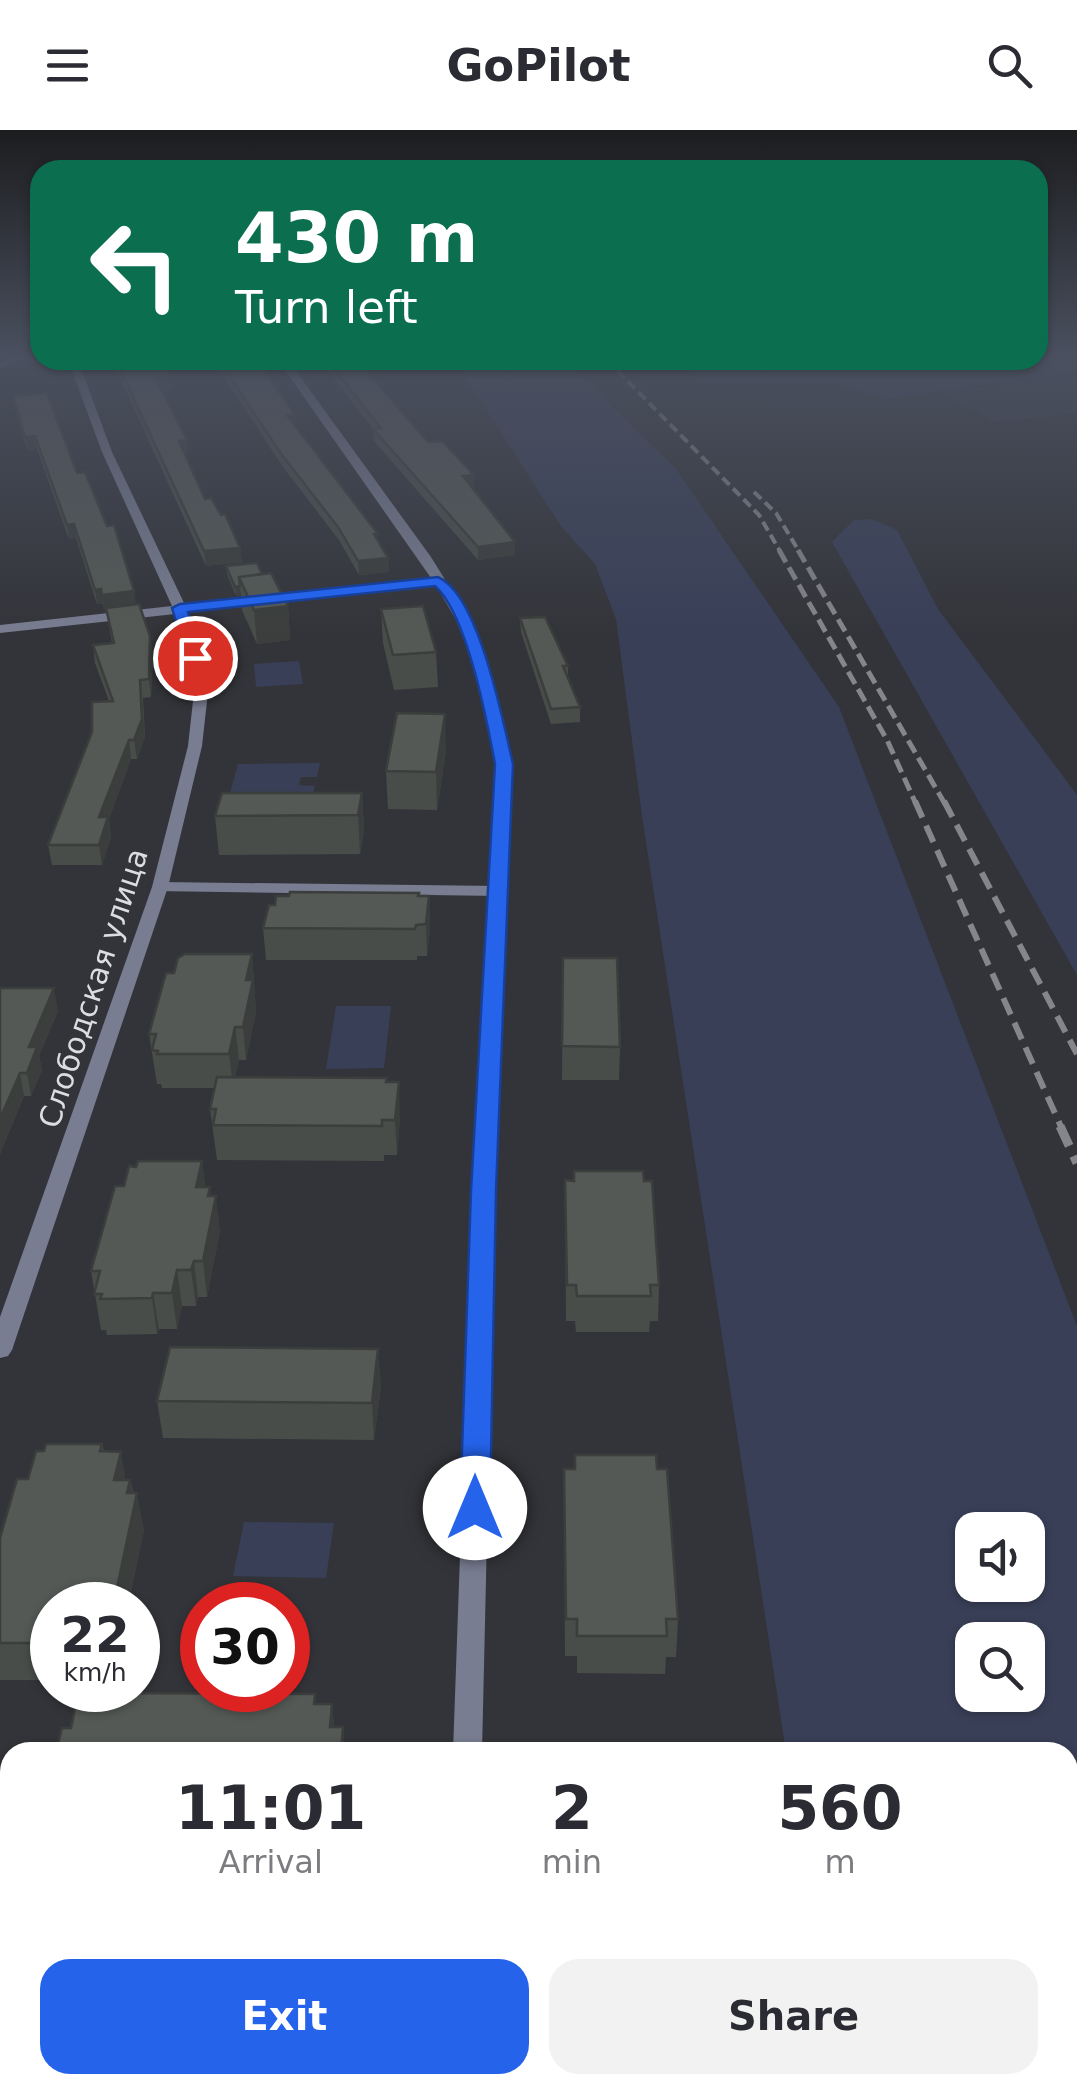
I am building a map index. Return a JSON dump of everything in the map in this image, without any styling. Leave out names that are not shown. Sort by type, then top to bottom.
[{"type":"street","name":"Слободская улица","points":[[0,1350],[160,888],[196,746],[202,683],[180,608],[107,450]]},
{"type":"street","points":[[348,450],[427,560],[464,621],[501,736],[504,764],[484,1191],[468,1742]]},
{"type":"street","points":[[0,628],[438,582]]},
{"type":"street","points":[[160,888],[499,891]]},
{"type":"shaded area","points":[[512,450],[656,450],[676,469],[839,707],[1077,1326],[1077,1742],[784,1742],[642,816],[616,619],[595,564],[561,526]]},
{"type":"shaded area","points":[[872,519],[897,530],[938,609],[1077,795],[1077,975],[832,542],[854,520]]},
{"type":"shaded area","points":[[299,661],[303,684],[256,687],[254,664]]},
{"type":"shaded area","points":[[320,763],[317,777],[301,777],[299,785],[315,786],[312,799],[228,800],[238,764]]},
{"type":"shaded area","points":[[336,1006],[391,1006],[384,1068],[326,1069]]},
{"type":"shaded area","points":[[244,1522],[334,1523],[326,1578],[233,1576]]},
{"type":"building","points":[[40,450],[68,450],[77,473],[85,472],[107,526],[114,525],[134,591],[102,595],[101,589],[95,590],[74,524],[67,525]]},
{"type":"building","points":[[157,450],[183,450],[205,499],[211,498],[221,515],[225,514],[240,548],[204,551]]},
{"type":"building","points":[[278,450],[313,450],[378,534],[374,534],[388,558],[358,561],[338,527]]},
{"type":"building","points":[[391,450],[450,450],[474,475],[463,476],[515,542],[478,547]]},
{"type":"building","points":[[257,563],[262,574],[239,577],[240,586],[235,587],[226,566]]},
{"type":"building","points":[[271,573],[288,606],[254,610],[239,577]]},
{"type":"building","points":[[139,604],[150,636],[149,679],[140,680],[142,719],[134,740],[129,740],[99,817],[108,817],[99,845],[48,845],[92,732],[92,702],[113,701],[93,645],[114,643],[106,608]]},
{"type":"building","points":[[423,606],[436,652],[393,655],[381,609]]},
{"type":"building","points":[[545,617],[568,666],[563,666],[580,707],[551,709],[520,618]]},
{"type":"building","points":[[397,713],[445,714],[436,772],[386,771]]},
{"type":"building","points":[[222,793],[362,793],[358,815],[215,816]]},
{"type":"building","points":[[290,892],[419,893],[418,896],[429,896],[426,924],[416,925],[415,929],[263,928],[269,905],[275,905],[276,896],[289,896]]},
{"type":"building","points":[[185,954],[252,954],[246,980],[253,980],[243,1027],[235,1027],[229,1054],[157,1054],[152,1050],[156,1034],[149,1034],[166,973],[174,973],[178,958]]},
{"type":"building","points":[[563,958],[617,958],[620,1047],[562,1046]]},
{"type":"building","points":[[0,988],[54,988],[29,1047],[37,1047],[27,1073],[20,1073],[0,1119]]},
{"type":"building","points":[[217,1077],[387,1078],[386,1082],[399,1082],[395,1120],[382,1120],[382,1126],[213,1125],[216,1109],[210,1109]]},
{"type":"building","points":[[138,1161],[202,1161],[196,1187],[210,1187],[208,1196],[216,1196],[203,1261],[194,1261],[191,1270],[177,1270],[172,1293],[153,1293],[152,1298],[100,1299],[102,1294],[94,1294],[100,1271],[91,1271],[115,1186],[124,1186],[129,1166],[136,1167]]},
{"type":"building","points":[[574,1171],[643,1171],[644,1181],[652,1181],[659,1285],[650,1285],[651,1296],[577,1296],[576,1285],[567,1285],[565,1180],[574,1181]]},
{"type":"building","points":[[170,1347],[378,1349],[372,1403],[157,1401]]},
{"type":"building","points":[[46,1444],[102,1444],[100,1451],[121,1452],[114,1480],[130,1480],[127,1493],[137,1493],[118,1582],[30,1582],[30,1643],[0,1643],[0,1538],[17,1479],[28,1479],[36,1451],[44,1451]]},
{"type":"building","points":[[575,1455],[656,1455],[657,1469],[667,1469],[678,1619],[666,1619],[667,1636],[577,1636],[577,1619],[566,1619],[564,1469],[575,1469]]},
{"type":"building","points":[[160,1693],[180,1693],[180,1712],[310,1712],[310,1694],[315,1694],[314,1704],[332,1704],[330,1727],[343,1727],[342,1742],[58,1742],[62,1728],[71,1728],[74,1712],[160,1712]]},
{"type":"railway","points":[[695,450],[759,515],[781,553]]},
{"type":"railway","points":[[754,492],[776,513],[800,553]]},
{"type":"railway","points":[[779,550],[887,740],[916,804]]},
{"type":"railway","points":[[798,550],[945,804]]},
{"type":"railway","points":[[915,801],[1062,1129]]},
{"type":"railway","points":[[944,801],[1077,1054]]},
{"type":"railway","points":[[1060,1126],[1077,1163]]},
{"type":"route","points":[[195,658],[180,608],[438,582],[446,588],[464,621],[490,698],[504,764],[484,1191],[475,1508]]}]
